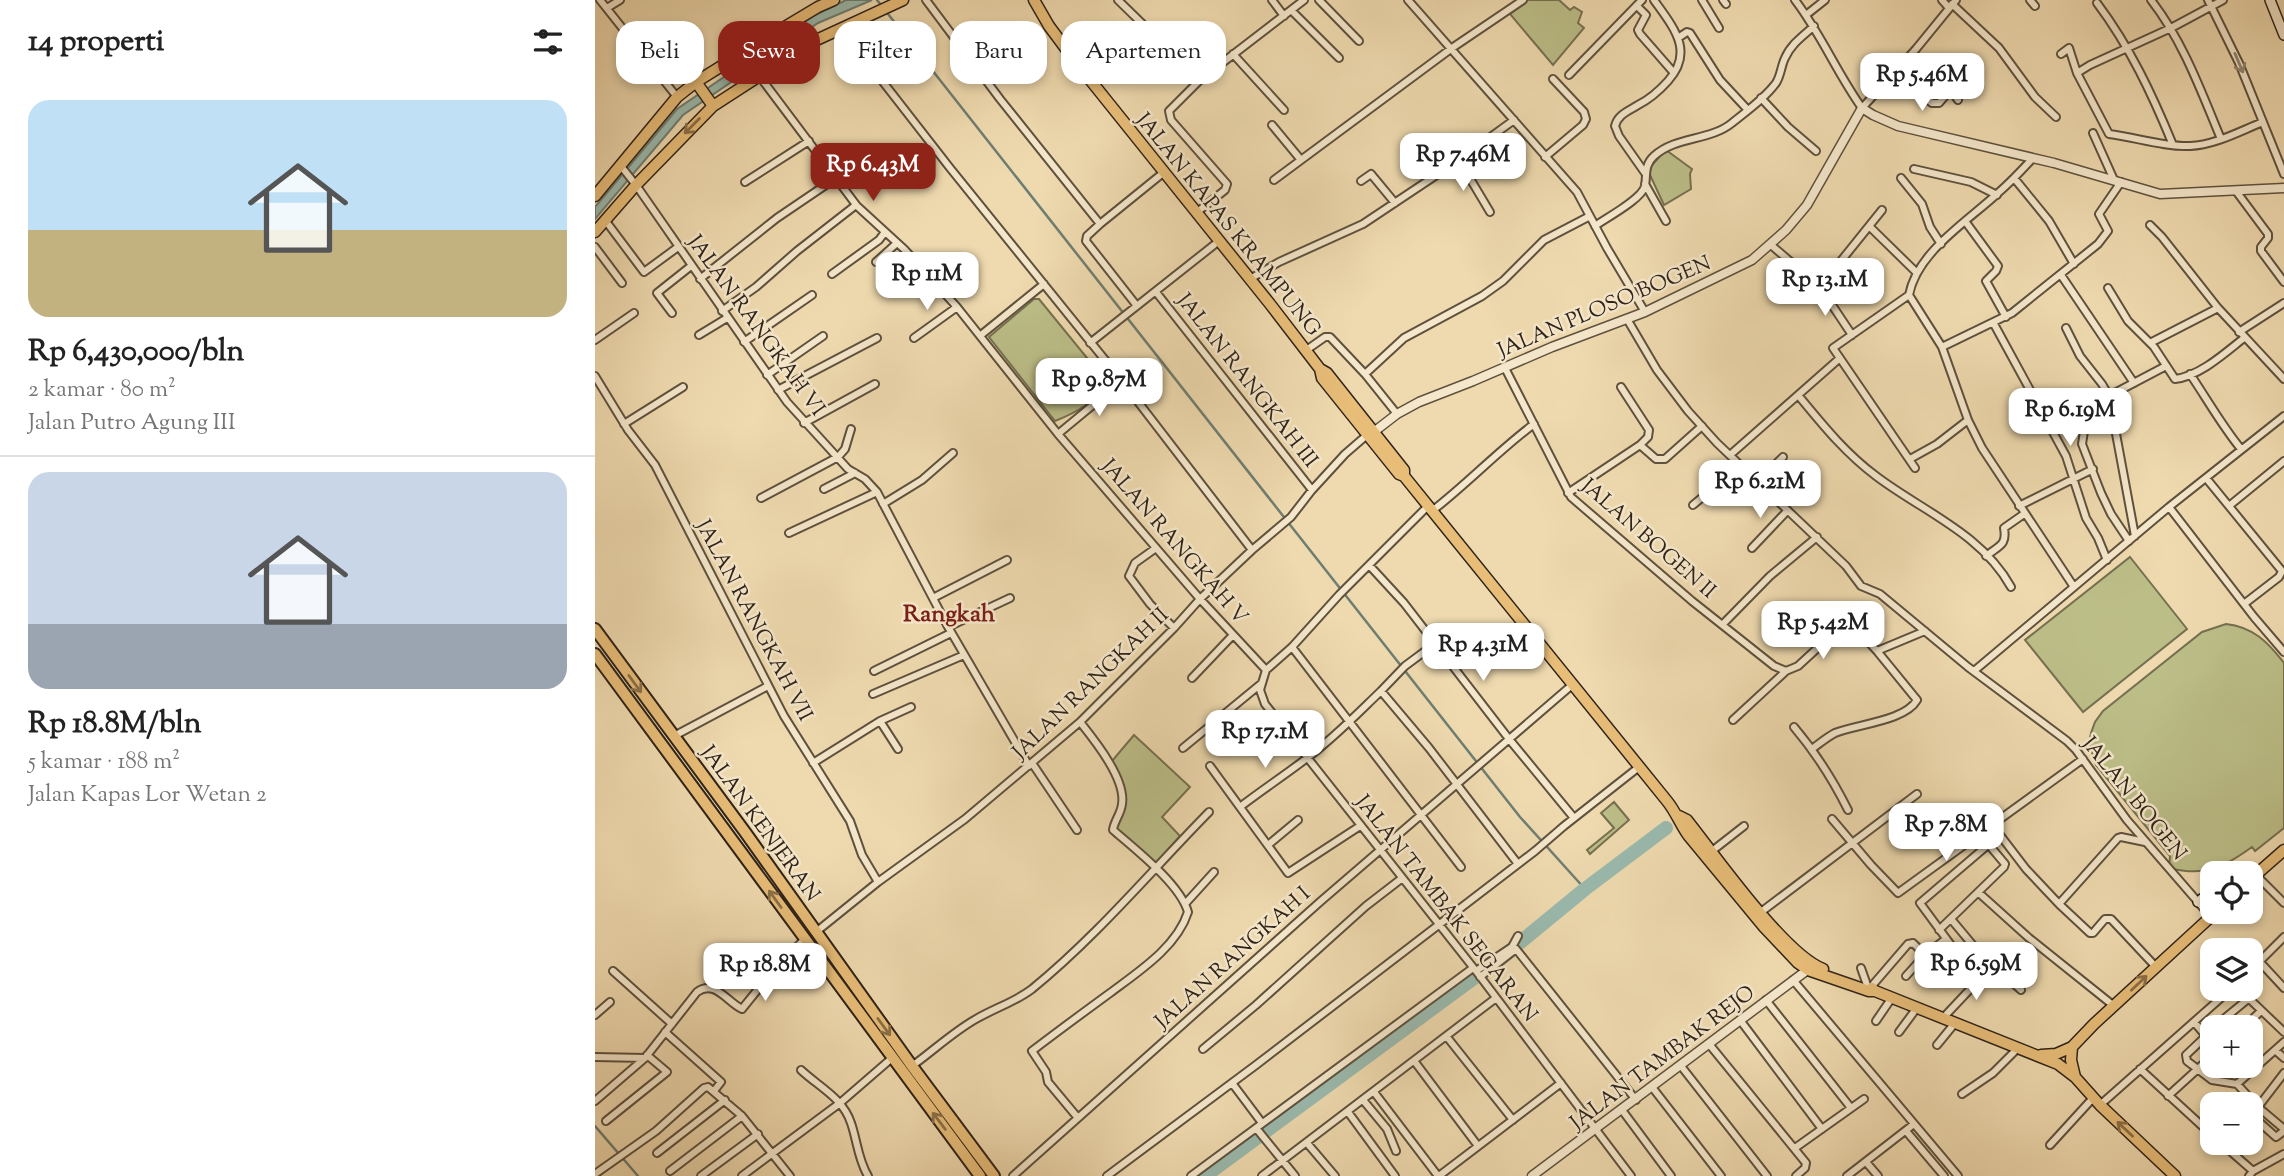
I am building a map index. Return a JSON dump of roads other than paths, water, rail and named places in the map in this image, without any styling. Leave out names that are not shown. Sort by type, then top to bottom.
[{"type":"highway","name":"JALAN KENJERAN","points":[[595,629],[994,1176]]},
{"type":"highway","name":"JALAN KENJERAN","points":[[595,654],[980,1176]]},
{"type":"main road","points":[[796,21],[834,0]]},
{"type":"main road","points":[[855,21],[903,0]]},
{"type":"main road","name":"JALAN KAPAS KRAMPUNG","points":[[1034,0],[1075,61],[1305,351],[1320,369],[1328,373],[1371,433],[1404,470],[1404,476],[1429,509],[1679,816],[1688,835],[1791,956],[1810,967],[1871,988],[1891,999],[2058,1064],[2075,1077],[2175,1176]]},
{"type":"main road","points":[[2270,0],[2282,23],[2284,35]]},
{"type":"main road","points":[[595,196],[621,168],[677,97],[718,72]]},
{"type":"main road","points":[[595,232],[633,183],[712,104],[744,84]]},
{"type":"main road","points":[[699,85],[712,104]]},
{"type":"main road","name":"JALAN KAPAS KRAMPUNG","points":[[1679,816],[1687,820],[1777,932],[1810,967]]},
{"type":"main road","points":[[2263,868],[2284,850]]},
{"type":"main road","points":[[2038,1056],[2056,1054],[2072,1047],[2203,924]]},
{"type":"main road","points":[[2072,1047],[2071,1060],[2075,1077]]},
{"type":"street","points":[[600,0],[677,97]]},
{"type":"street","points":[[607,8],[620,0]]},
{"type":"street","points":[[926,0],[1100,225]]},
{"type":"street","points":[[1119,0],[1140,21]]},
{"type":"street","points":[[1272,0],[1285,16]]},
{"type":"street","points":[[1226,60],[1304,0]]},
{"type":"street","points":[[1319,0],[1359,41]]},
{"type":"street","points":[[1408,0],[1577,192],[1645,312]]},
{"type":"street","points":[[1645,173],[1619,136],[1615,123],[1651,97],[1674,73],[1681,59],[1678,38],[1654,0]]},
{"type":"street","points":[[1702,0],[1719,28]]},
{"type":"street","points":[[1795,0],[1824,42],[1862,108],[1898,126],[2033,158],[2118,181],[2151,193],[2167,195],[2284,188]]},
{"type":"street","points":[[1806,16],[1825,0]]},
{"type":"street","points":[[1942,0],[1952,4],[1999,48],[2035,97],[2056,117]]},
{"type":"street","points":[[2151,0],[2171,27],[2221,139]]},
{"type":"street","points":[[2077,73],[2171,27],[2210,2],[2223,0]]},
{"type":"street","points":[[1274,180],[1518,1]]},
{"type":"street","points":[[2210,2],[2284,174]]},
{"type":"street","points":[[1569,75],[1639,3],[1646,15],[1638,30],[1640,34],[1674,73]]},
{"type":"street","points":[[2097,3],[2127,47],[2153,96],[2173,145]]},
{"type":"street","points":[[1862,108],[1952,4]]},
{"type":"street","points":[[1291,10],[1339,58]]},
{"type":"street","points":[[1595,226],[1642,191],[1651,159],[1661,151],[1723,129],[1761,97],[1778,79],[1790,49],[1814,26]]},
{"type":"street","points":[[1678,38],[1690,33],[1720,80],[1747,109]]},
{"type":"street","points":[[2061,54],[2070,48],[2077,73],[2109,134],[2173,145],[2198,145],[2263,122]]},
{"type":"street","points":[[1233,54],[1284,110]]},
{"type":"street","points":[[1893,73],[1932,103],[1939,103],[1951,89]]},
{"type":"street","points":[[1938,73],[1958,100]]},
{"type":"street","points":[[1545,157],[1583,125],[1586,119],[1584,112],[1553,79]]},
{"type":"street","name":"JALAN RANGKAH V","points":[[765,84],[856,205],[897,243],[957,307],[1058,435],[1200,599],[1266,670]]},
{"type":"street","points":[[885,84],[1122,381],[1252,550]]},
{"type":"street","points":[[1196,84],[1178,100],[1169,113],[1170,118],[1227,184],[1225,190],[1196,213]]},
{"type":"street","points":[[1761,97],[1788,127],[1816,151]]},
{"type":"street","name":"JALAN PLOSO BOGEN","points":[[1371,433],[1397,414],[1429,398],[1645,312],[1752,260],[1771,245],[1807,205],[1862,108]]},
{"type":"street","points":[[1250,279],[1279,262],[1354,229],[1514,120]]},
{"type":"street","points":[[1272,125],[1301,160]]},
{"type":"street","points":[[2094,133],[2118,181]]},
{"type":"street","points":[[745,183],[809,141]]},
{"type":"street","points":[[1915,468],[1833,348],[1909,295],[1917,273],[1941,244],[1997,195],[2033,158]]},
{"type":"street","points":[[1459,160],[1490,212]]},
{"type":"street","name":"JALAN RANGKAH VI","points":[[621,168],[804,423],[877,492],[964,655],[1030,764],[1077,830]]},
{"type":"street","points":[[1914,169],[1971,182],[1997,195]]},
{"type":"street","points":[[1137,306],[1086,241],[1087,236],[1163,173]]},
{"type":"street","points":[[1361,181],[1371,174],[1395,203]]},
{"type":"street","points":[[700,279],[778,218],[836,178]]},
{"type":"street","points":[[1901,178],[1922,204],[1930,227],[1941,244]]},
{"type":"street","points":[[2014,178],[2038,205],[2074,264]]},
{"type":"street","points":[[1942,347],[2006,317],[2061,275],[2107,234],[2108,229],[2099,214],[2118,181]]},
{"type":"street","points":[[1645,184],[1666,221]]},
{"type":"street","points":[[2236,191],[2268,234],[2261,251],[2284,282]]},
{"type":"street","points":[[722,311],[756,287],[856,205]]},
{"type":"street","points":[[1820,287],[1882,210]]},
{"type":"street","points":[[1365,374],[1404,338],[1482,296],[1503,281],[1544,240],[1590,216]]},
{"type":"street","points":[[605,220],[644,272],[678,247]]},
{"type":"street","points":[[1965,221],[1998,266],[1986,282],[2006,317]]},
{"type":"street","points":[[2150,225],[2218,308],[2284,379]]},
{"type":"street","points":[[1869,226],[1917,273]]},
{"type":"street","points":[[832,274],[879,240],[885,232]]},
{"type":"street","points":[[1090,343],[1219,241]]},
{"type":"street","points":[[876,262],[897,243]]},
{"type":"street","points":[[1771,245],[1820,287],[1852,335]]},
{"type":"street","points":[[595,247],[622,283]]},
{"type":"street","points":[[672,313],[657,293],[691,266]]},
{"type":"street","points":[[2061,275],[2134,383]]},
{"type":"street","points":[[981,335],[1044,284]]},
{"type":"street","points":[[2108,288],[2132,326],[2150,343],[2175,379],[2190,374],[2225,354],[2242,335],[2284,303]]},
{"type":"street","name":"JALAN RANGKAH III","points":[[1156,292],[1312,490]]},
{"type":"street","points":[[744,342],[812,295]]},
{"type":"street","points":[[1909,295],[1942,347],[1968,420],[1988,458],[2074,587]]},
{"type":"street","points":[[914,338],[957,307]]},
{"type":"street","points":[[2150,343],[2218,308]]},
{"type":"street","points":[[595,340],[634,313]]},
{"type":"street","points":[[699,335],[727,318]]},
{"type":"street","name":"JALAN BOGEN","points":[[1627,319],[1664,379],[1702,426],[1740,466],[1817,537],[1846,566],[1861,586],[1880,593],[1974,671],[2058,734],[2083,759],[2145,842],[2198,902]]},
{"type":"street","points":[[1994,324],[2066,456],[2086,518],[2107,561]]},
{"type":"street","points":[[2066,328],[2080,356],[2109,396],[2135,536]]},
{"type":"street","points":[[767,374],[823,336]]},
{"type":"street","points":[[1305,351],[1328,336],[1365,374],[1397,414]]},
{"type":"street","points":[[778,390],[877,338]]},
{"type":"street","points":[[1730,455],[1840,358]]},
{"type":"street","points":[[2109,396],[2166,366]]},
{"type":"street","name":"JALAN BOGEN II","points":[[1505,368],[1568,493],[1582,508],[1692,601],[1774,666],[1786,671]]},
{"type":"street","points":[[2190,374],[2241,449]]},
{"type":"street","name":"JALAN RANGKAH VII","points":[[595,376],[624,424],[655,465],[768,686],[850,821],[862,855],[878,882]]},
{"type":"street","points":[[1058,435],[1122,381]]},
{"type":"street","points":[[804,423],[875,384]]},
{"type":"street","points":[[624,424],[683,387]]},
{"type":"street","points":[[1568,493],[1647,439],[1649,430],[1621,387]]},
{"type":"street","points":[[1798,395],[1838,442],[1860,463],[1899,493],[1954,526],[1986,555],[2011,587]]},
{"type":"street","points":[[2074,404],[2084,423],[2082,441],[2093,470],[2111,514],[2129,541]]},
{"type":"street","points":[[1974,671],[2169,507],[2284,416]]},
{"type":"street","points":[[1910,460],[1937,444],[1968,420]]},
{"type":"street","points":[[1183,748],[1262,683],[1266,670],[1292,647],[1369,565],[1429,509],[1456,493],[1534,424]]},
{"type":"street","points":[[1640,445],[1656,459],[1663,460],[1702,426]]},
{"type":"street","points":[[761,498],[838,457],[845,449],[851,429]]},
{"type":"street","name":"JALAN RANGKAH II","points":[[816,932],[878,882],[965,820],[1080,722],[1200,599],[1291,517],[1345,454],[1371,433]]},
{"type":"street","points":[[883,504],[922,480],[953,453]]},
{"type":"street","points":[[1757,482],[1783,457]]},
{"type":"street","points":[[2229,506],[2284,461]]},
{"type":"street","points":[[1693,506],[1740,466]]},
{"type":"street","points":[[2019,506],[2093,470]]},
{"type":"street","points":[[824,489],[855,473]]},
{"type":"street","points":[[2206,478],[2282,572],[2244,604]]},
{"type":"street","points":[[789,533],[877,492]]},
{"type":"street","points":[[2169,507],[2284,652]]},
{"type":"street","points":[[1752,548],[1787,511]]},
{"type":"street","points":[[1986,555],[2005,539],[2004,528],[2024,514]]},
{"type":"street","points":[[1723,624],[1770,576],[1817,537]]},
{"type":"street","points":[[1156,548],[1135,563],[1129,576],[1150,604],[1174,628]]},
{"type":"street","points":[[933,598],[1007,560]]},
{"type":"street","points":[[1369,565],[1404,603],[1574,818]]},
{"type":"street","points":[[874,671],[1010,598]]},
{"type":"street","points":[[1733,720],[1786,671],[1798,666],[1848,620],[1917,701],[1904,712],[1837,732],[1812,749]]},
{"type":"street","points":[[1877,651],[1925,631]]},
{"type":"street","points":[[1192,678],[1234,635]]},
{"type":"street","points":[[1240,807],[1349,723],[1403,669],[1436,643]]},
{"type":"street","points":[[1292,647],[1461,867]]},
{"type":"street","points":[[873,694],[964,655]]},
{"type":"street","name":"JALAN TAMBAK SEGARAN","points":[[1262,683],[1260,694],[1265,704],[1476,972],[1631,1176]]},
{"type":"street","points":[[1509,738],[1572,685]]},
{"type":"street","points":[[674,736],[768,686]]},
{"type":"street","points":[[1381,691],[1399,710],[1518,864]]},
{"type":"street","points":[[813,763],[880,721],[911,707]]},
{"type":"street","points":[[880,721],[898,749]]},
{"type":"street","points":[[1078,1118],[1048,1082],[1046,1072],[1032,1051],[1135,975],[1161,952],[1188,912],[1185,904],[1156,868],[1113,830],[1122,806],[1120,789],[1109,762],[1080,722]]},
{"type":"street","points":[[1794,727],[1812,749],[1848,810]]},
{"type":"street","name":"JALAN RANGKAH I","points":[[1013,1176],[1509,738]]},
{"type":"street","points":[[1832,819],[1898,893],[2083,759]]},
{"type":"street","points":[[1210,766],[1288,873],[1360,826]]},
{"type":"street","points":[[1107,1176],[1233,1083],[1640,767]]},
{"type":"street","points":[[1761,912],[1917,794]]},
{"type":"street","points":[[912,1066],[962,1028],[1015,1001],[1046,977],[1079,947],[1209,812]]},
{"type":"street","points":[[1268,845],[1298,820]]},
{"type":"street","points":[[1712,851],[1744,826]]},
{"type":"street","points":[[1939,930],[2005,865],[1979,833]]},
{"type":"street","points":[[2000,835],[2026,869],[2090,933],[2105,919],[2111,919],[2156,967]]},
{"type":"street","points":[[2059,904],[2118,838],[2145,842]]},
{"type":"street","points":[[1943,1018],[1976,980],[1920,903],[1989,845]]},
{"type":"street","points":[[1185,904],[1215,872]]},
{"type":"street","points":[[1203,1049],[1256,1006],[1366,906],[1401,879]]},
{"type":"street","points":[[2263,886],[2284,903]]},
{"type":"street","points":[[1979,893],[2029,938],[2115,1006]]},
{"type":"street","points":[[1951,919],[1976,950],[2021,990]]},
{"type":"street","points":[[1191,1176],[1512,947],[1518,936]]},
{"type":"street","points":[[2263,957],[2284,937]]},
{"type":"street","points":[[1906,976],[1925,955],[1946,939]]},
{"type":"street","points":[[595,1101],[646,1056],[701,989],[713,988],[742,1009],[775,968],[804,940]]},
{"type":"street","points":[[1861,968],[1871,988],[1908,944],[1913,943],[1925,955]]},
{"type":"street","points":[[1476,972],[1500,961],[1516,949],[1636,1100]]},
{"type":"street","points":[[2263,965],[2284,988]]},
{"type":"street","name":"JALAN TAMBAK REJO","points":[[1532,1176],[1597,1130],[1810,967]]},
{"type":"street","points":[[613,971],[672,1024]]},
{"type":"street","points":[[1793,980],[1958,1176]]},
{"type":"street","points":[[1262,1176],[1496,998]]},
{"type":"street","points":[[1876,1021],[1891,999]]},
{"type":"street","points":[[1766,1000],[1851,1108]]},
{"type":"street","points":[[2050,1145],[2097,1101],[2140,1069],[2218,1001]]},
{"type":"street","points":[[2229,1015],[2246,1001]]},
{"type":"street","points":[[2250,1001],[2284,1032]]},
{"type":"street","points":[[595,1015],[610,1002]]},
{"type":"street","points":[[1899,1032],[1916,1009]]},
{"type":"street","points":[[2256,1015],[2261,1011]]},
{"type":"street","points":[[1740,1020],[1822,1129]]},
{"type":"street","points":[[2194,1022],[2200,1029]]},
{"type":"street","points":[[1937,1045],[1955,1023]]},
{"type":"street","points":[[665,1032],[721,1082],[713,1091]]},
{"type":"street","points":[[1447,1037],[1513,1119]]},
{"type":"street","points":[[2200,1042],[2186,1056],[2187,1060],[2212,1080],[2237,1084],[2245,1092]]},
{"type":"street","points":[[2237,1084],[2284,1042]]},
{"type":"street","points":[[1709,1044],[1795,1147],[1806,1166],[1795,1176]]},
{"type":"street","points":[[1962,1094],[1993,1073],[2018,1048]]},
{"type":"street","points":[[2275,1051],[2284,1058]]},
{"type":"street","points":[[595,1057],[646,1056],[667,1072],[606,1121]]},
{"type":"street","points":[[742,1176],[840,1103],[892,1058]]},
{"type":"street","points":[[1415,1062],[1478,1146]]},
{"type":"street","points":[[1681,1066],[1767,1176]]},
{"type":"street","points":[[2140,1069],[2200,1124]]},
{"type":"street","points":[[2168,1096],[2198,1069]]},
{"type":"street","points":[[801,1070],[840,1103],[850,1120],[868,1176]]},
{"type":"street","points":[[2263,1104],[2284,1073]]},
{"type":"street","points":[[1233,1083],[1265,1140],[1295,1176]]},
{"type":"street","points":[[1374,1092],[1438,1176],[1561,1083]]},
{"type":"street","points":[[595,1174],[656,1131],[708,1087],[742,1116],[774,1153],[788,1175]]},
{"type":"street","points":[[1652,1087],[1721,1176]]},
{"type":"street","points":[[1795,1147],[1864,1099]]},
{"type":"street","points":[[657,1153],[725,1100]]},
{"type":"street","points":[[1363,1100],[1387,1129],[1396,1151]]},
{"type":"street","points":[[1622,1110],[1671,1176]]},
{"type":"street","points":[[2263,1111],[2284,1130],[2276,1137],[2263,1126]]},
{"type":"street","points":[[1348,1112],[1395,1176]]},
{"type":"street","points":[[670,1171],[742,1116]]},
{"type":"street","points":[[1847,1176],[1914,1124]]},
{"type":"street","points":[[1906,1130],[1944,1176]]},
{"type":"street","points":[[701,1176],[758,1134]]},
{"type":"street","points":[[1307,1143],[1335,1176]]},
{"type":"street","points":[[2233,1155],[2251,1174],[2284,1154]]},
{"type":"street","points":[[1866,1162],[1878,1176]]},
{"type":"waterway","points":[[877,0],[1520,817],[1585,889]]},
{"type":"waterway","points":[[1205,1176],[1501,958],[1585,889],[1666,828]]},
{"type":"waterway","points":[[595,1126],[638,1176]]},
{"type":"district","name":"Rangkah","points":[[949,613]]}]
